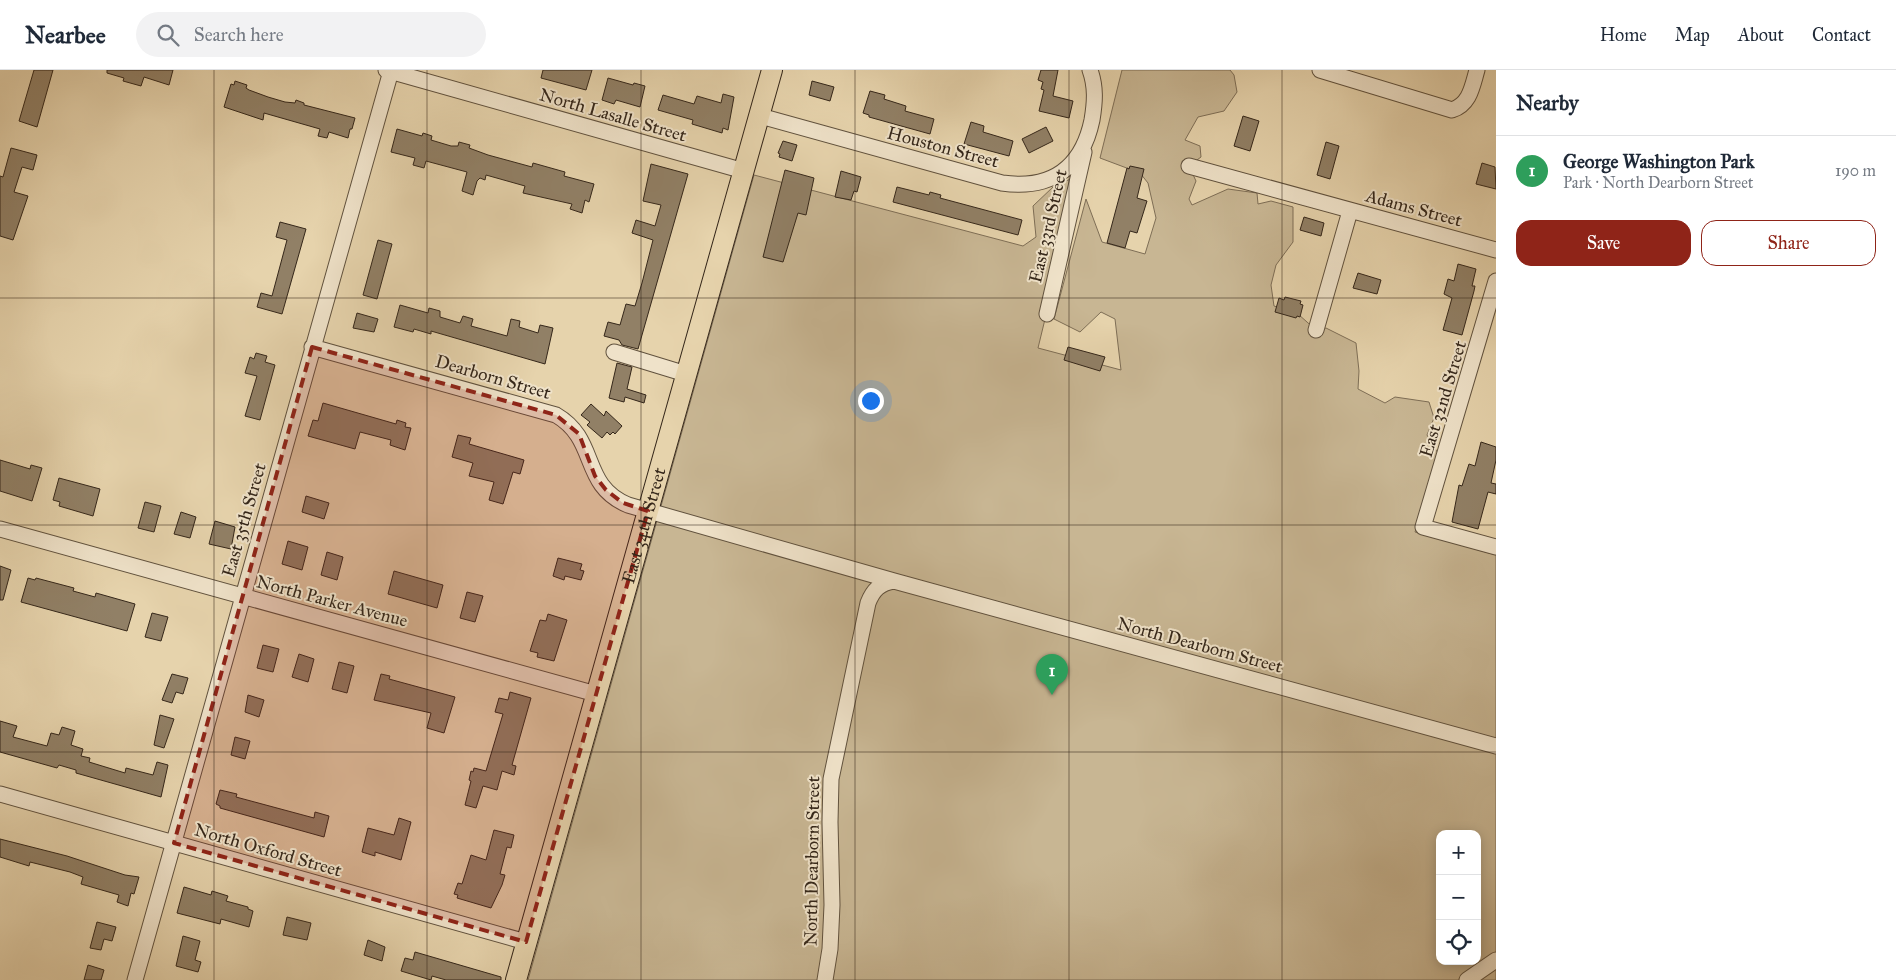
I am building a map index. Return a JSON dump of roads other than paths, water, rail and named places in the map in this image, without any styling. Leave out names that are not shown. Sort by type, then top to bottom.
[{"type":"main road","name":"East 34th Street","points":[[516,980],[772,70]]},
{"type":"street","name":"Houston Street","points":[[760,116],[1011,184],[1030,184],[1060,174],[1078,158],[1085,146],[1095,102],[1094,81],[1090,70]]},
{"type":"street","points":[[1320,70],[1452,110],[1462,106],[1468,97],[1477,70]]},
{"type":"street","name":"North Lasalle Street","points":[[388,71],[744,171]]},
{"type":"street","name":"East 35th Street","points":[[135,980],[388,71]]},
{"type":"street","name":"East 33rd Street","points":[[1047,314],[1085,146]]},
{"type":"street","name":"Adams Street","points":[[1189,166],[1496,250]]},
{"type":"street","points":[[1316,330],[1350,211]]},
{"type":"street","name":"East 32nd Street","points":[[1496,282],[1423,527],[1496,547]]},
{"type":"street","name":"Dearborn Street","points":[[312,346],[556,415],[579,434],[596,476],[606,490],[623,503],[648,511]]},
{"type":"street","points":[[614,352],[686,374]]},
{"type":"street","name":"North Dearborn Street","points":[[648,511],[894,581],[1496,746]]},
{"type":"street","name":"North Parker Avenue","points":[[0,529],[596,694]]},
{"type":"street","name":"North Dearborn Street","points":[[825,980],[830,949],[832,905],[831,779],[870,597],[877,588],[885,583],[894,581]]},
{"type":"street","name":"North Oxford Street","points":[[0,794],[526,942]]},
{"type":"street","points":[[1467,980],[1496,960]]},
{"type":"place","name":"George Washington Park","points":[[1052,695]]}]
